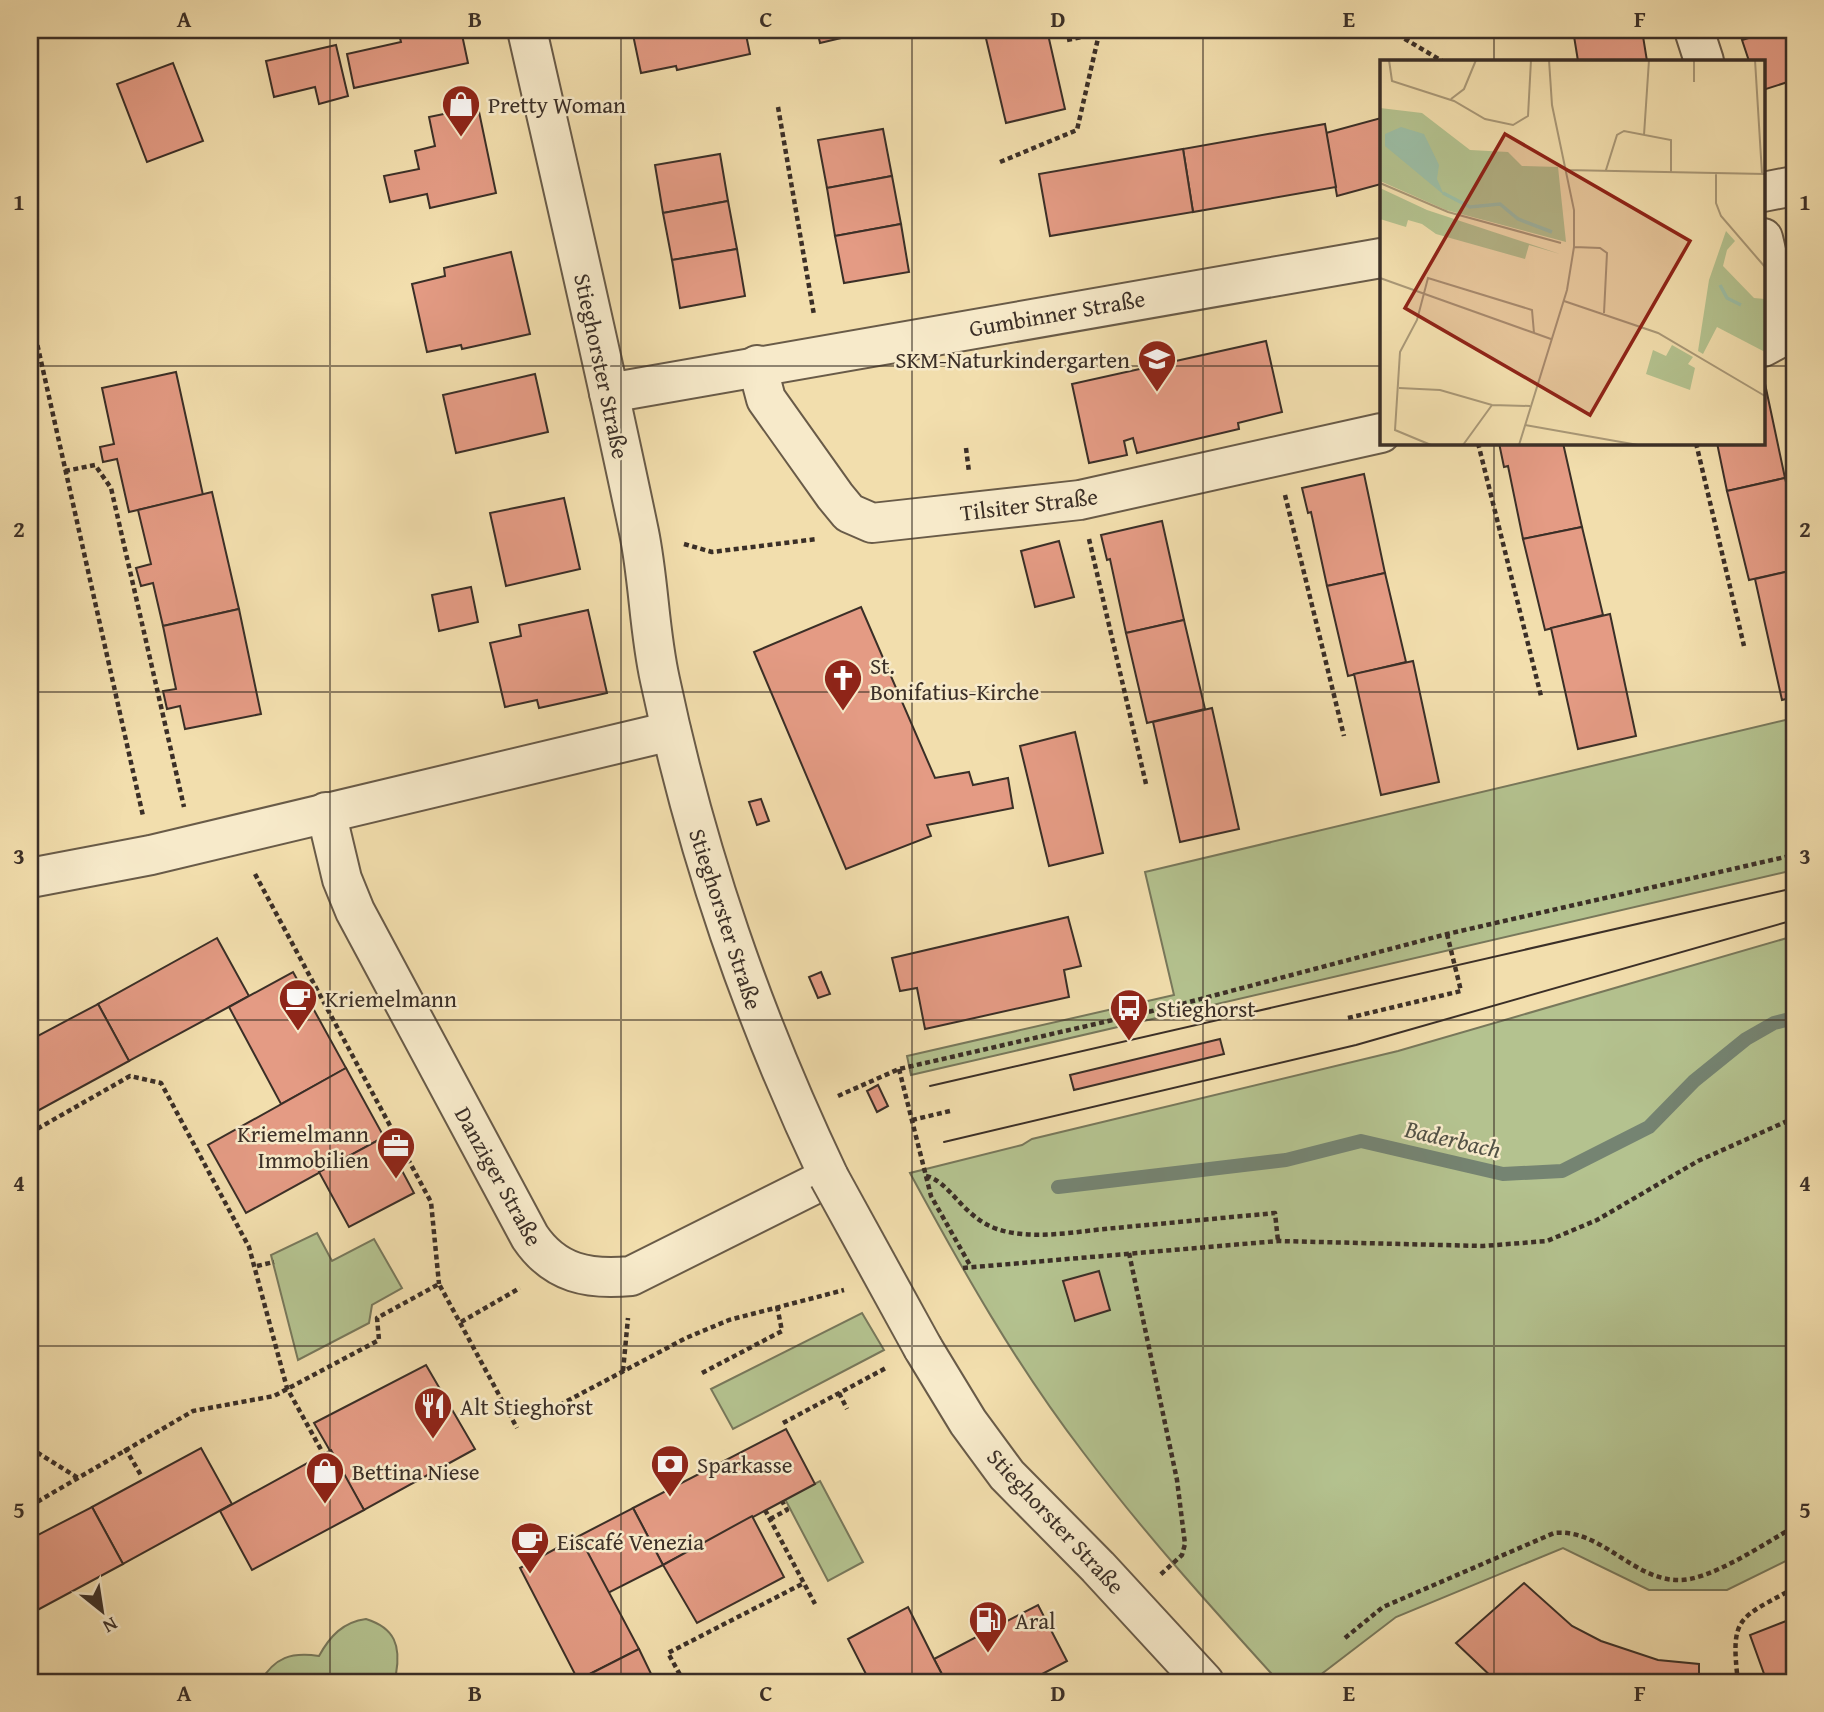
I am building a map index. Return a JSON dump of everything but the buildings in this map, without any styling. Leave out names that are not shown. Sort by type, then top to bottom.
[{"type":"street","name":"Stieghorster Straße","points":[[527,30],[639,532],[654,651],[671,731],[724,923],[769,1046],[829,1177],[923,1348],[968,1422],[1007,1475],[1131,1601],[1204,1682]]},
{"type":"street","points":[[1694,30],[1704,60]]},
{"type":"street","points":[[1764,192],[1794,186]]},
{"type":"street","points":[[1764,242],[1782,318],[1776,340],[1764,346]]},
{"type":"street","name":"Gumbinner Straße","points":[[609,393],[1380,258]]},
{"type":"street","points":[[757,365],[766,399],[835,496],[849,513],[872,523]]},
{"type":"street","name":"Tilsiter Straße","points":[[872,523],[1080,500],[1380,433]]},
{"type":"street","points":[[30,878],[151,855],[671,731]]},
{"type":"street","name":"Danziger Straße","points":[[326,812],[342,879],[355,911],[530,1237],[541,1252],[558,1267],[603,1279],[631,1276],[829,1177]]},
{"type":"path","points":[[1067,40],[1118,30]]},
{"type":"path","points":[[1390,30],[1440,60]]},
{"type":"path","points":[[1000,162],[1077,130],[1099,34]]},
{"type":"path","points":[[778,107],[821,354]]},
{"type":"path","points":[[30,312],[151,855]]},
{"type":"path","points":[[1478,444],[1541,696]]},
{"type":"path","points":[[1696,444],[1744,646]]},
{"type":"path","points":[[1275,457],[1344,736]]},
{"type":"path","points":[[65,471],[95,465],[111,488],[192,845]]},
{"type":"path","points":[[1080,500],[1146,784]]},
{"type":"path","points":[[639,532],[712,552],[859,534],[872,523]]},
{"type":"path","points":[[234,835],[431,1202],[439,1283],[517,1428]]},
{"type":"path","points":[[800,1114],[899,1069],[1174,1006],[1447,934],[1794,855]]},
{"type":"path","points":[[1348,1018],[1461,991],[1447,934]]},
{"type":"path","points":[[899,1069],[931,1196],[971,1267]]},
{"type":"path","points":[[30,1133],[130,1076],[161,1083],[257,1266],[287,1388],[324,1455]]},
{"type":"path","points":[[912,1120],[950,1111]]},
{"type":"path","points":[[962,1268],[1278,1241],[1483,1246],[1547,1241],[1597,1220],[1698,1161],[1794,1118]]},
{"type":"path","points":[[926,1176],[938,1179],[968,1214],[1012,1233],[1055,1233],[1275,1213],[1278,1241]]},
{"type":"path","points":[[1129,1252],[1177,1480],[1185,1544],[1182,1555],[1131,1601]]},
{"type":"path","points":[[257,1266],[274,1262]]},
{"type":"path","points":[[461,1322],[558,1267]]},
{"type":"path","points":[[623,1371],[631,1276]]},
{"type":"path","points":[[30,1506],[79,1479],[125,1448],[193,1411],[274,1396],[379,1340],[377,1318],[439,1283]]},
{"type":"path","points":[[552,1409],[686,1338],[729,1320],[848,1289]]},
{"type":"path","points":[[702,1373],[782,1331],[777,1306]]},
{"type":"path","points":[[783,1423],[923,1348]]},
{"type":"path","points":[[839,1393],[847,1409]]},
{"type":"path","points":[[30,1448],[79,1479]]},
{"type":"path","points":[[125,1448],[142,1477]]},
{"type":"path","points":[[770,1519],[787,1510],[782,1501]]},
{"type":"path","points":[[765,1510],[815,1604]]},
{"type":"path","points":[[1345,1638],[1363,1620],[1382,1607],[1554,1533],[1572,1531],[1648,1571],[1677,1580],[1715,1569],[1794,1527]]},
{"type":"path","points":[[684,1682],[668,1653],[804,1583]]},
{"type":"path","points":[[1738,1682],[1734,1641],[1740,1624],[1754,1611],[1794,1588]]},
{"type":"green space","points":[[1794,718],[1794,870],[911,1075],[907,1056],[1174,995],[1145,872]]},
{"type":"green space","points":[[1794,936],[1794,1557],[1727,1590],[1649,1590],[1563,1548],[1396,1617],[1311,1682],[1279,1682],[1154,1541],[1058,1419],[991,1316],[910,1173],[1022,1145],[1032,1139],[1398,1051]]},
{"type":"green space","points":[[317,1233],[332,1261],[374,1239],[402,1288],[372,1305],[369,1323],[298,1360],[271,1255]]},
{"type":"green space","points":[[862,1313],[884,1350],[733,1429],[711,1389]]},
{"type":"green space","points":[[820,1481],[863,1562],[828,1581],[785,1499]]},
{"type":"green space","points":[[366,1619],[384,1627],[394,1639],[398,1655],[396,1674],[417,1682],[260,1682],[278,1662],[292,1656],[319,1656],[338,1631],[350,1623]]},
{"type":"waterway","name":"Baderbach","points":[[1058,1187],[1286,1160],[1361,1141],[1503,1174],[1562,1171],[1649,1127],[1694,1081],[1746,1039],[1774,1023],[1794,1018]]},
{"type":"tram line","points":[[930,1086],[1794,888]]},
{"type":"tram line","points":[[944,1142],[1356,1045],[1794,920]]},
{"type":"place","name":"Pretty Woman","points":[[461,138]]},
{"type":"place","name":"SKM-Naturkindergarten","points":[[1157,393]]},
{"type":"place","name":"St. Bonifatius-Kirche","points":[[843,712]]},
{"type":"place","name":"Kriemelmann","points":[[298,1032]]},
{"type":"place","name":"Stieghorst","points":[[1129,1042]]},
{"type":"place","name":"Kriemelmann Immobilien","points":[[396,1180]]},
{"type":"place","name":"Alt Stieghorst","points":[[433,1440]]},
{"type":"place","name":"Sparkasse","points":[[670,1498]]},
{"type":"place","name":"Bettina Niese","points":[[325,1505]]},
{"type":"place","name":"Eiscafé Venezia","points":[[530,1575]]},
{"type":"place","name":"Aral","points":[[988,1654]]}]
